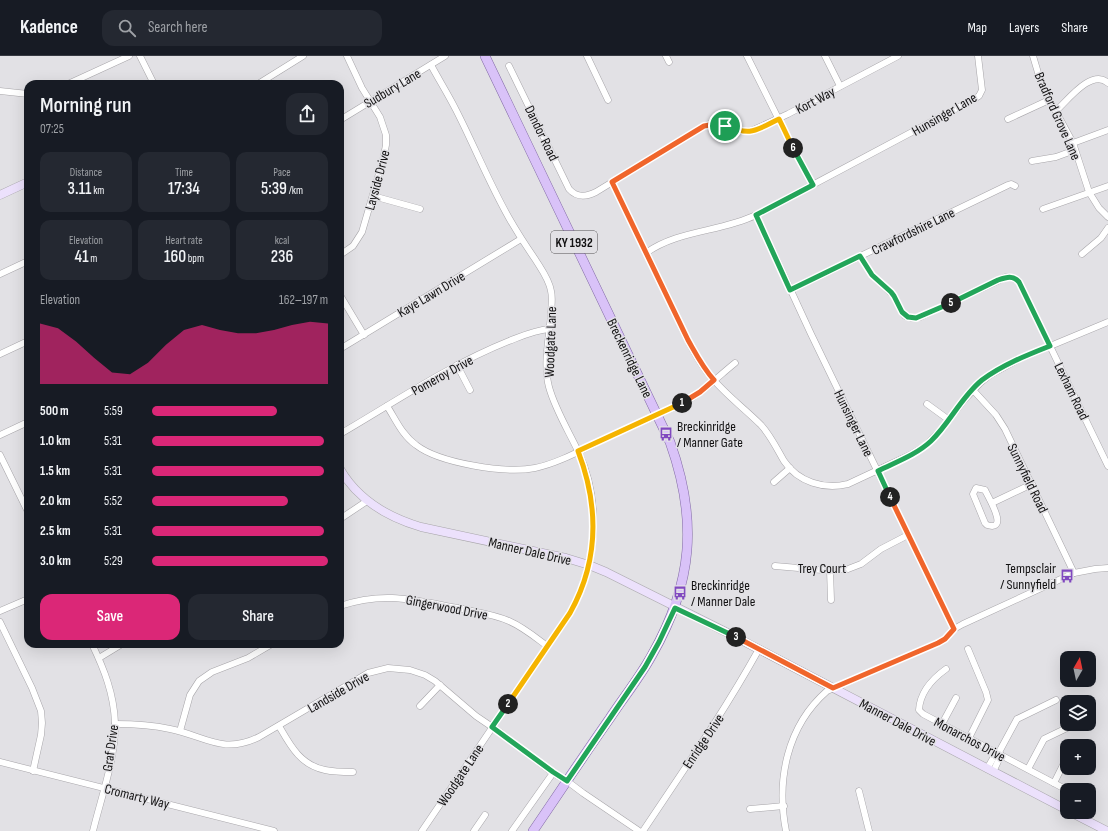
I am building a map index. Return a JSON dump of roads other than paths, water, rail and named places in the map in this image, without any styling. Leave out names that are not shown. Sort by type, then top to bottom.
[{"type":"main road","name":"Breckenridge Lane","points":[[485,56],[670,442],[680,472],[687,518],[686,555],[680,593],[675,608],[659,642],[645,667],[533,831]]},
{"type":"street","points":[[77,80],[129,56]]},
{"type":"street","points":[[140,56],[152,80]]},
{"type":"street","points":[[264,80],[303,56]]},
{"type":"street","name":"Layside Drive","points":[[344,252],[353,246],[365,223],[385,151],[386,138],[381,121],[362,88],[347,56]]},
{"type":"street","name":"Sudbury Lane","points":[[344,118],[445,56]]},
{"type":"street","points":[[587,56],[608,100]]},
{"type":"street","points":[[747,56],[813,185]]},
{"type":"street","points":[[825,56],[840,86]]},
{"type":"street","name":"Kort Way","points":[[580,196],[589,195],[707,125],[720,124],[748,132],[758,129],[898,56]]},
{"type":"street","name":"Hunsinger Lane","points":[[954,629],[790,290],[756,215],[979,96],[982,90],[982,85],[978,56]]},
{"type":"street","name":"Bradford Grove Lane","points":[[1034,56],[1040,79],[1049,100],[1073,143],[1089,192],[1099,208],[1108,217]]},
{"type":"street","name":"Woodgate Lane","points":[[422,831],[576,602],[589,565],[593,532],[593,509],[590,488],[578,451],[556,404],[548,382],[546,367],[552,300],[550,286],[508,216],[456,109],[431,65]]},
{"type":"street","name":"Dandor Road","points":[[509,66],[567,185],[571,192],[580,196]]},
{"type":"street","points":[[1056,111],[1090,80],[1099,78],[1108,83]]},
{"type":"street","points":[[0,91],[24,94]]},
{"type":"street","points":[[1008,119],[1049,100]]},
{"type":"street","points":[[1073,143],[1108,130]]},
{"type":"street","points":[[1032,161],[1056,157],[1075,150]]},
{"type":"street","points":[[612,182],[691,345],[707,372],[761,425],[790,468],[796,474],[818,485],[829,486],[848,484],[910,455],[925,446],[937,435],[964,400],[983,380],[1003,367],[1108,322]]},
{"type":"street","points":[[0,195],[24,184]]},
{"type":"street","name":"Crawfordshire Lane","points":[[790,290],[1008,185],[1011,184],[1015,186]]},
{"type":"street","points":[[1043,209],[1108,186]]},
{"type":"street","points":[[373,196],[420,209]]},
{"type":"street","points":[[646,253],[655,247],[683,236],[730,225],[756,215]]},
{"type":"street","points":[[1082,254],[1101,238],[1108,228]]},
{"type":"street","name":"Kaye Lawn Drive","points":[[344,347],[522,239]]},
{"type":"street","name":"Lexham Road","points":[[860,256],[872,275],[891,292],[905,316],[911,318],[920,317],[1006,277],[1012,277],[1019,282],[1108,466]]},
{"type":"street","points":[[0,274],[24,263]]},
{"type":"street","points":[[344,302],[364,335]]},
{"type":"street","name":"Pomeroy Drive","points":[[344,432],[457,365],[497,346],[538,330],[549,329]]},
{"type":"street","points":[[0,354],[24,343]]},
{"type":"street","points":[[387,406],[410,440],[426,452],[444,459],[497,469],[516,470],[535,468],[550,464],[690,399],[734,363]]},
{"type":"street","points":[[457,365],[470,390]]},
{"type":"street","name":"Sunnyfield Road","points":[[973,390],[986,403],[999,420],[1032,484],[1074,573]]},
{"type":"street","points":[[927,404],[949,420]]},
{"type":"street","points":[[0,435],[24,424]]},
{"type":"street","points":[[0,455],[24,502]]},
{"type":"street","points":[[774,482],[790,468]]},
{"type":"street","name":"Manner Dale Drive","points":[[344,476],[348,482],[367,501],[389,516],[401,521],[420,527],[540,552],[589,565],[620,579],[759,649],[1060,806]]},
{"type":"street","points":[[992,503],[1032,484]]},
{"type":"street","points":[[976,488],[984,490],[992,503],[998,518],[997,523],[992,527],[987,526],[985,523],[973,494],[976,488]]},
{"type":"street","points":[[344,516],[367,501]]},
{"type":"street","name":"Trey Court","points":[[775,566],[830,570],[848,569],[861,564],[882,549],[908,535]]},
{"type":"street","points":[[786,831],[784,806],[784,768],[792,741],[800,723],[813,704],[827,691],[938,643],[945,639],[954,629],[1074,573],[1095,568],[1108,568]]},
{"type":"street","points":[[830,570],[831,600]]},
{"type":"street","name":"Gingerwood Drive","points":[[344,605],[354,601],[375,598],[404,598],[428,602],[486,614],[509,621],[522,628],[547,646]]},
{"type":"street","points":[[0,611],[24,601]]},
{"type":"street","points":[[0,622],[32,688],[41,711],[41,735],[33,770]]},
{"type":"street","name":"Graf Drive","points":[[93,831],[112,752],[115,724],[110,688],[94,648]]},
{"type":"street","points":[[99,658],[115,648]]},
{"type":"street","points":[[180,731],[190,695],[199,681],[212,672],[248,658],[265,648]]},
{"type":"street","name":"Enridge Drive","points":[[643,831],[717,721],[759,649]]},
{"type":"street","points":[[968,649],[988,700],[969,738]]},
{"type":"street","name":"Landside Drive","points":[[115,724],[151,725],[180,731],[215,743],[235,745],[250,741],[360,678],[377,670],[388,668],[410,670],[425,675],[440,685],[476,716],[583,794],[639,831]]},
{"type":"street","name":"Monarchos Drive","points":[[946,670],[929,683],[919,705],[919,710],[923,714],[1060,786]]},
{"type":"street","points":[[420,706],[440,685]]},
{"type":"street","points":[[942,724],[956,698]]},
{"type":"street","points":[[990,770],[1017,719],[1056,700]]},
{"type":"street","points":[[278,726],[292,749],[304,761],[316,768],[324,770],[353,772]]},
{"type":"street","points":[[1028,769],[1044,739],[1061,731]]},
{"type":"street","name":"Cromarty Way","points":[[0,762],[274,831]]},
{"type":"street","points":[[1054,783],[1060,771]]},
{"type":"street","points":[[512,831],[553,772]]},
{"type":"street","points":[[859,791],[869,831]]},
{"type":"street","points":[[750,809],[784,806]]},
{"type":"street","points":[[474,831],[485,815]]},
{"type":"street","points":[[1084,819],[1107,831]]},
{"type":"place","name":"Breckinridge / Manner Gate","points":[[666,434]]},
{"type":"place","name":"Tempsclair / Sunnyfield","points":[[1067,576]]},
{"type":"place","name":"Breckinridge / Manner Dale","points":[[680,593]]}]
